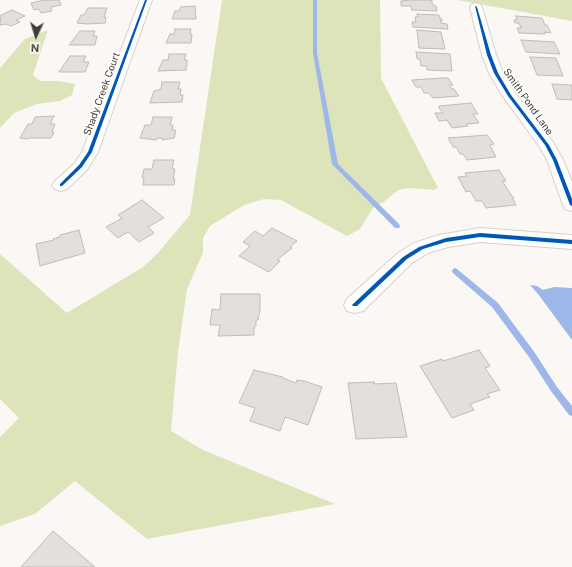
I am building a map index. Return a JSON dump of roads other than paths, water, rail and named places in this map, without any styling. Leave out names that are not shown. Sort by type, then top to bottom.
[{"type":"street","name":"Shady Creek Court","points":[[61,185],[81,166],[90,152],[146,0]]},
{"type":"street","name":"Smith Pond Lane","points":[[476,7],[489,55],[496,73],[509,95],[547,146],[555,160],[572,205]]},
{"type":"street","points":[[355,305],[405,258],[421,248],[446,240],[480,235],[572,242]]},
{"type":"water","points":[[530,285],[537,286],[543,290],[554,287],[572,288],[572,340],[538,294]]},
{"type":"waterway","points":[[315,0],[315,53],[335,164],[397,226]]},
{"type":"waterway","points":[[455,271],[495,305],[572,412]]}]
